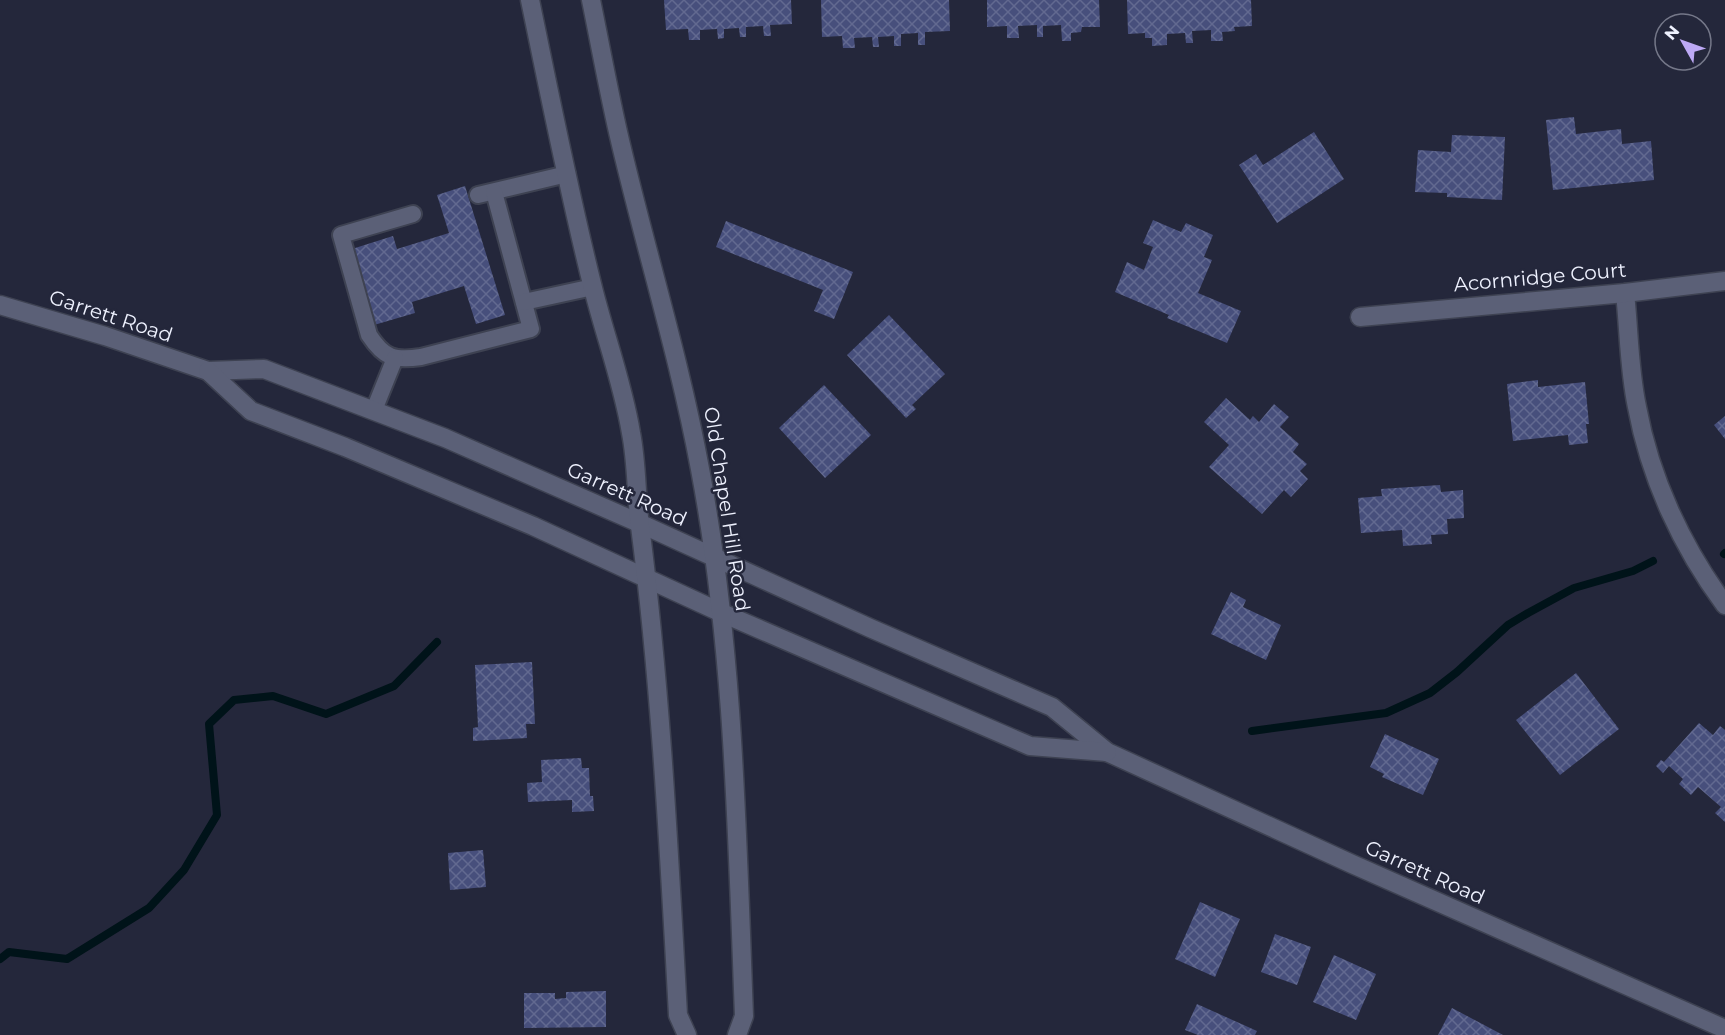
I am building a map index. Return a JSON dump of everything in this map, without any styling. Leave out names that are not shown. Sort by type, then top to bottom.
[{"type":"street","points":[[530,0],[593,287],[632,434],[665,787],[678,1015],[687,1035]]},
{"type":"street","name":"Old Chapel Hill Road","points":[[591,0],[618,132],[673,339],[700,470],[722,613],[736,803],[744,1016],[737,1035]]},
{"type":"street","name":"Acornridge Court","points":[[1360,317],[1625,293],[1725,281]]},
{"type":"street","points":[[1625,293],[1636,406],[1650,461],[1671,514],[1690,552],[1725,605]]},
{"type":"street","name":"Garrett Road","points":[[0,305],[105,336],[208,371],[264,369],[445,438],[1052,707],[1107,752],[1352,864],[1725,1029]]},
{"type":"street","name":"Garrett Road","points":[[208,371],[251,411],[532,526],[722,613],[1030,746],[1107,752]]},
{"type":"lane","points":[[413,214],[341,235],[369,335],[387,356],[402,360],[531,329],[524,302],[486,194],[567,174]]},
{"type":"lane","points":[[524,302],[593,287]]},
{"type":"lane","points":[[374,410],[395,358]]},
{"type":"building","points":[[664,0],[791,0],[792,24],[770,25],[771,36],[764,36],[763,26],[746,27],[746,37],[740,37],[739,28],[724,29],[724,38],[718,39],[717,29],[700,30],[700,40],[689,40],[688,29],[666,30]]},
{"type":"building","points":[[821,0],[949,0],[950,31],[925,32],[925,45],[918,45],[918,33],[901,34],[901,46],[894,46],[894,36],[878,37],[879,47],[873,47],[872,37],[854,38],[855,48],[843,48],[842,36],[822,37]]},
{"type":"building","points":[[987,0],[1099,0],[1100,27],[1082,27],[1081,32],[1071,33],[1071,41],[1062,41],[1061,25],[1043,26],[1043,37],[1037,37],[1037,25],[1018,26],[1019,38],[1007,38],[1007,26],[987,27]]},
{"type":"building","points":[[1127,0],[1251,0],[1252,26],[1234,27],[1235,31],[1222,32],[1223,41],[1211,41],[1211,30],[1192,31],[1193,43],[1186,43],[1185,33],[1167,34],[1167,45],[1152,46],[1152,38],[1145,38],[1145,33],[1128,34]]},
{"type":"building","points":[[1574,117],[1576,134],[1621,129],[1622,144],[1651,141],[1654,180],[1553,190],[1546,120]]},
{"type":"building","points":[[1314,132],[1344,179],[1277,223],[1239,165],[1256,154],[1263,165]]},
{"type":"building","points":[[1452,135],[1505,137],[1502,200],[1447,197],[1447,193],[1415,192],[1418,150],[1451,152]]},
{"type":"building","points":[[465,186],[505,315],[476,324],[464,286],[412,302],[415,313],[374,325],[352,249],[393,236],[397,249],[449,233],[437,195]]},
{"type":"building","points":[[1153,220],[1181,232],[1186,223],[1213,235],[1204,257],[1212,260],[1198,293],[1241,311],[1227,343],[1167,318],[1169,315],[1115,292],[1127,262],[1144,270],[1153,247],[1143,243]]},
{"type":"building","points":[[726,221],[853,272],[834,319],[814,311],[823,290],[716,247]]},
{"type":"building","points":[[889,315],[945,374],[912,405],[916,409],[906,418],[847,355]]},
{"type":"building","points":[[1538,380],[1538,387],[1585,382],[1589,424],[1586,424],[1588,443],[1569,445],[1568,435],[1513,441],[1507,384]]},
{"type":"building","points":[[824,385],[871,435],[825,478],[779,428]]},
{"type":"building","points":[[1226,398],[1250,420],[1253,416],[1259,422],[1274,404],[1289,417],[1280,427],[1299,444],[1293,452],[1307,464],[1300,471],[1308,479],[1291,497],[1284,490],[1262,514],[1209,467],[1229,445],[1204,422]]},
{"type":"building","points":[[1725,416],[1725,439],[1714,425]]},
{"type":"building","points":[[1440,485],[1441,492],[1463,490],[1464,518],[1447,519],[1448,534],[1431,535],[1432,544],[1403,546],[1402,530],[1361,533],[1358,498],[1382,496],[1381,489]]},
{"type":"building","points":[[1231,592],[1246,600],[1243,607],[1281,625],[1266,660],[1211,634]]},
{"type":"building","points":[[532,662],[535,724],[526,724],[527,738],[473,741],[473,728],[478,727],[475,665]]},
{"type":"building","points":[[1576,673],[1619,729],[1560,775],[1516,720]]},
{"type":"building","points":[[1699,723],[1713,735],[1720,726],[1725,730],[1725,822],[1715,813],[1721,807],[1698,787],[1691,795],[1679,784],[1683,779],[1669,766],[1663,773],[1656,766],[1661,760],[1664,762]]},
{"type":"building","points":[[1385,734],[1439,759],[1423,795],[1382,777],[1384,774],[1370,767]]},
{"type":"building","points":[[581,758],[582,768],[589,768],[590,796],[593,796],[594,811],[572,812],[572,800],[528,802],[527,783],[542,782],[541,760]]},
{"type":"building","points":[[483,850],[486,887],[450,890],[448,853]]},
{"type":"building","points":[[1200,902],[1240,919],[1215,977],[1175,959]]},
{"type":"building","points":[[1275,934],[1311,947],[1297,985],[1261,972]]},
{"type":"building","points":[[1334,955],[1376,974],[1356,1020],[1313,1002]]},
{"type":"building","points":[[606,991],[606,1027],[524,1028],[524,993],[555,993],[555,999],[566,998],[566,992]]},
{"type":"building","points":[[1197,1004],[1257,1031],[1255,1035],[1198,1035],[1185,1030]]},
{"type":"building","points":[[1452,1008],[1503,1035],[1438,1035]]},
{"type":"waterway","points":[[1252,731],[1386,713],[1430,693],[1457,672],[1508,625],[1528,613],[1574,588],[1633,571],[1653,561]]},
{"type":"waterway","points":[[0,959],[9,952],[67,959],[149,908],[184,870],[217,815],[209,724],[234,700],[273,696],[326,714],[394,686],[437,642]]}]
